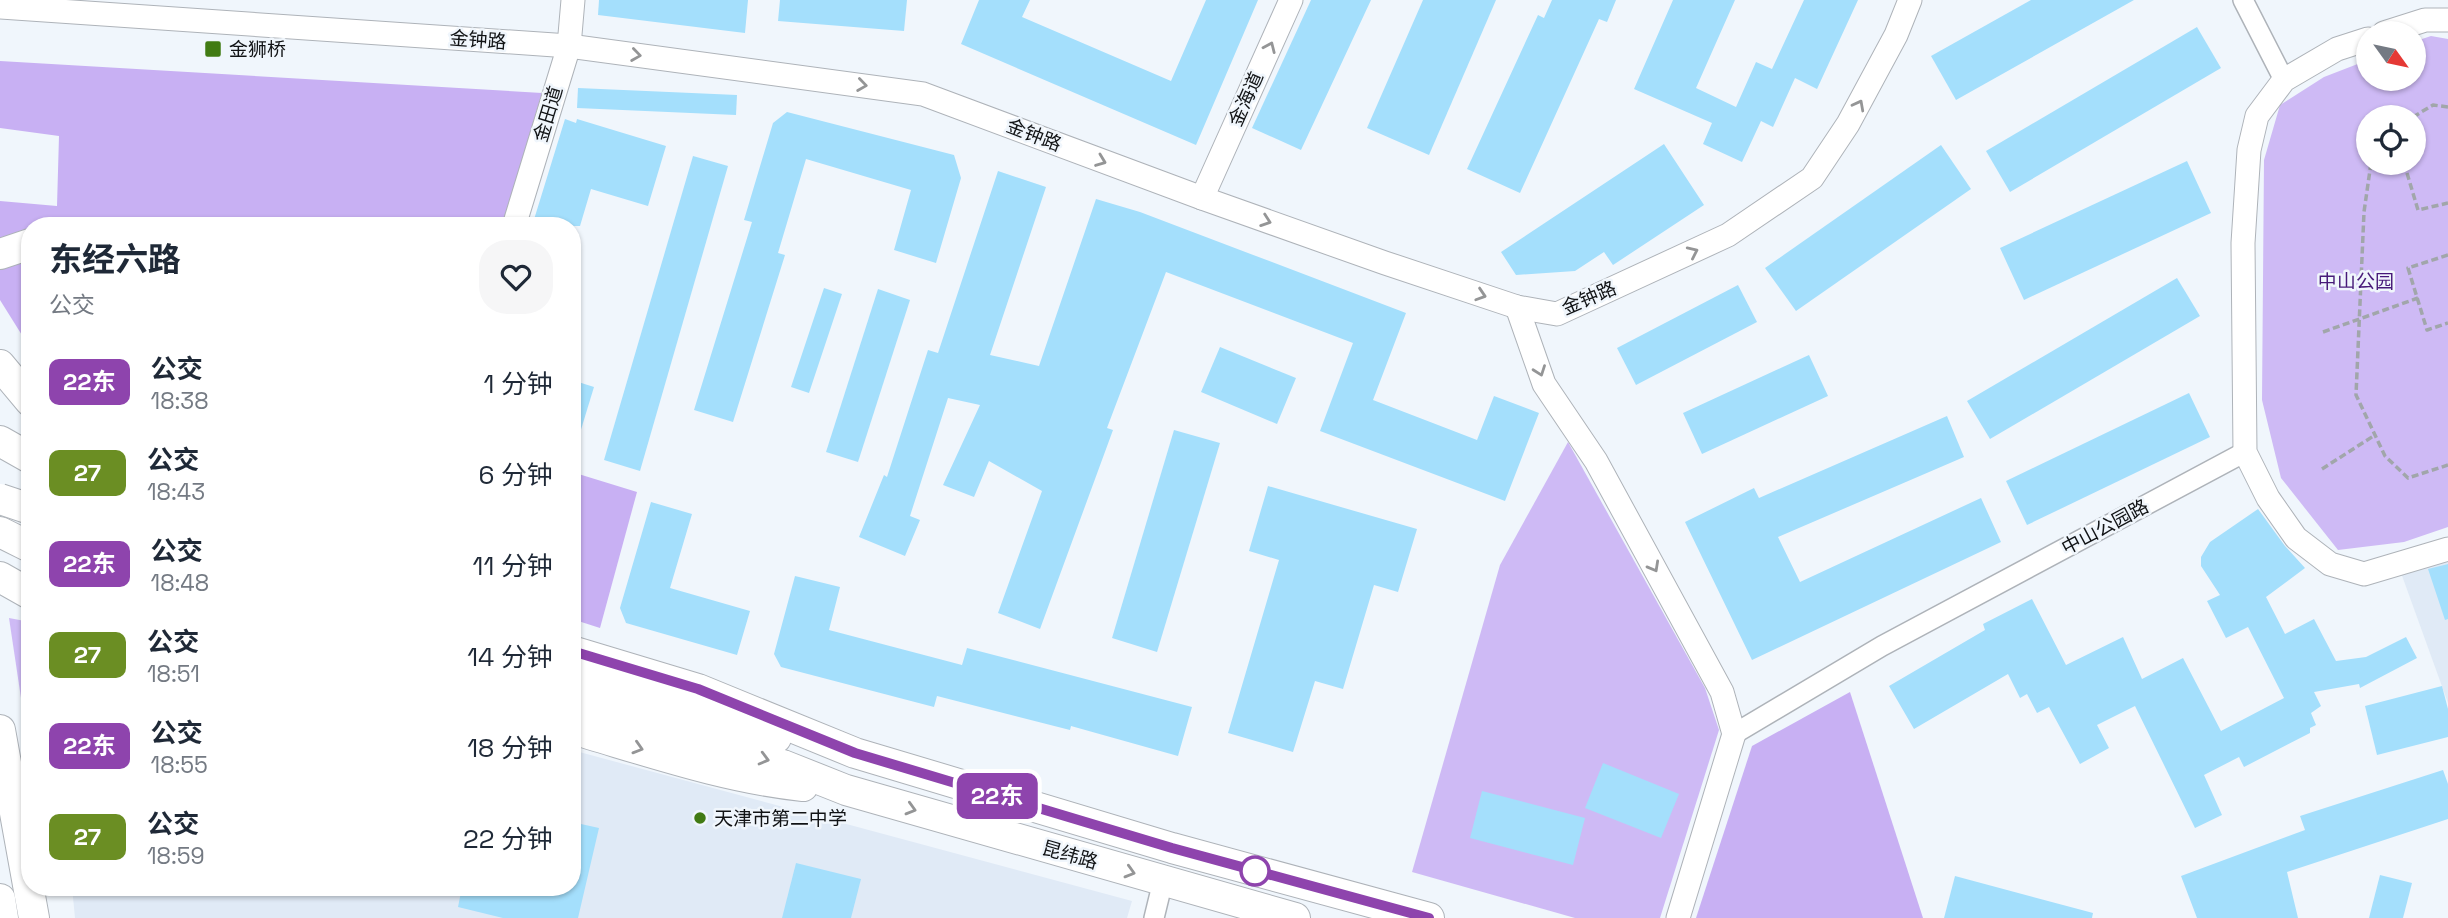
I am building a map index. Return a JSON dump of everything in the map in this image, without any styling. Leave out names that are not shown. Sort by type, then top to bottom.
[{"type":"main road","points":[[0,254],[21,247]]},
{"type":"main road","points":[[0,365],[21,390]]},
{"type":"main road","points":[[0,441],[21,453]]},
{"type":"main road","points":[[0,463],[21,464]]},
{"type":"main road","points":[[0,481],[0,506]]},
{"type":"main road","points":[[0,499],[21,506]]},
{"type":"main road","points":[[0,529],[21,533]]},
{"type":"main road","points":[[0,529],[21,542]]},
{"type":"main road","points":[[0,577],[21,589]]},
{"type":"main road","points":[[581,654],[698,689],[855,753]]},
{"type":"main road","points":[[581,681],[846,790]]},
{"type":"main road","points":[[581,704],[700,729],[855,753]]},
{"type":"main road","points":[[0,728],[10,747],[21,759]]},
{"type":"main road","points":[[0,728],[21,833]]},
{"type":"main road","points":[[581,732],[669,758],[772,783],[846,790]]},
{"type":"main road","name":"昆纬路","points":[[855,753],[1172,848],[1429,918]]},
{"type":"main road","name":"昆纬路","points":[[846,790],[1295,918]]},
{"type":"main road","points":[[31,896],[34,918]]},
{"type":"main road","points":[[0,899],[4,918]]},
{"type":"street","name":"金田道","points":[[517,217],[569,46],[573,0]]},
{"type":"street","name":"金海道","points":[[1202,198],[1291,0]]},
{"type":"street","name":"金钟路","points":[[0,7],[569,46],[923,94],[1202,198],[1517,307],[1557,314],[1728,235],[1812,178],[1849,124],[1896,35],[1910,0]]},
{"type":"street","points":[[2243,0],[2284,80]]},
{"type":"street","points":[[2422,21],[2448,20]]},
{"type":"street","points":[[2356,43],[2337,49],[2284,80],[2257,116],[2249,149],[2243,243],[2245,452],[2268,498],[2296,538],[2330,564],[2364,574],[2448,549]]},
{"type":"street","points":[[1517,307],[1544,384],[1596,461],[1722,692],[1734,734],[1678,918]]},
{"type":"street","name":"中山公园路","points":[[1734,734],[1882,646],[2245,452]]},
{"type":"street","points":[[1154,918],[1163,881]]},
{"type":"path","points":[[2426,109],[2433,105],[2448,107]]},
{"type":"path","points":[[2369,175],[2364,212],[2356,395],[2385,456],[2408,478],[2448,466]]},
{"type":"path","points":[[2408,175],[2418,210],[2448,203]]},
{"type":"path","points":[[2448,256],[2408,268],[2427,330],[2448,323]]},
{"type":"path","points":[[2323,332],[2417,298]]},
{"type":"path","points":[[2322,468],[2375,435]]},
{"type":"shaded area","points":[[0,61],[542,93],[505,217],[21,217],[21,334],[0,300],[0,201],[57,206],[59,136],[0,128]]},
{"type":"shaded area","points":[[581,475],[637,492],[600,628],[581,622]]},
{"type":"shaded area","points":[[2448,541],[2448,703],[2396,559]]},
{"type":"shaded area","points":[[1850,692],[1923,918],[1696,918],[1752,746]]},
{"type":"shaded area","name":"天津市第二中学","points":[[581,752],[1132,901],[1127,918],[75,918],[73,896],[581,896]]},
{"type":"green space","name":"中山公园","points":[[2426,38],[2448,39],[2448,527],[2404,542],[2338,550],[2281,478],[2262,400],[2264,160],[2280,105],[2324,77],[2356,65],[2356,91],[2426,91]]},
{"type":"green space","points":[[1568,442],[1705,688],[1719,730],[1660,918],[1575,918],[1412,872],[1500,565]]},
{"type":"green space","points":[[9,618],[21,620],[21,698]]},
{"type":"building","points":[[599,0],[748,0],[745,33],[598,15]]},
{"type":"building","points":[[780,0],[907,0],[904,31],[778,21]]},
{"type":"building","points":[[979,0],[1030,0],[1022,17],[1171,81],[1206,0],[1258,0],[1196,145],[961,44]]},
{"type":"building","points":[[1311,0],[1371,0],[1301,150],[1252,128]]},
{"type":"building","points":[[1423,0],[1496,0],[1429,155],[1367,128]]},
{"type":"building","points":[[1552,0],[1616,0],[1607,22],[1599,19],[1520,193],[1467,169],[1538,15],[1544,18]]},
{"type":"building","points":[[1673,0],[1735,0],[1696,88],[1736,107],[1756,62],[1772,69],[1804,0],[1858,0],[1817,89],[1795,78],[1773,127],[1761,121],[1742,162],[1703,144],[1712,123],[1634,89]]},
{"type":"building","points":[[2031,0],[2134,0],[1956,100],[1931,56]]},
{"type":"building","points":[[2197,27],[2221,68],[2010,192],[1986,151]]},
{"type":"building","points":[[578,88],[737,95],[736,115],[577,108]]},
{"type":"building","points":[[787,112],[954,155],[961,178],[936,263],[894,250],[911,190],[806,159],[778,253],[785,255],[733,422],[694,410],[752,222],[744,220],[773,123]]},
{"type":"building","points":[[565,119],[576,123],[577,119],[666,146],[648,206],[591,189],[581,223],[581,217],[535,217]]},
{"type":"building","points":[[1664,144],[1704,205],[1613,265],[1604,252],[1575,271],[1516,275],[1501,252]]},
{"type":"building","points":[[1941,145],[1971,189],[1796,311],[1765,268]]},
{"type":"building","points":[[693,156],[728,166],[640,471],[604,460]]},
{"type":"building","points":[[2187,161],[2211,213],[2024,300],[2000,248]]},
{"type":"building","points":[[998,171],[1046,187],[990,355],[1039,366],[1096,199],[1140,212],[1406,313],[1373,400],[1477,440],[1494,396],[1539,413],[1505,501],[1320,431],[1353,343],[1166,272],[1107,428],[1113,430],[1040,629],[998,613],[1042,491],[989,461],[974,497],[943,485],[980,405],[948,398],[910,516],[920,520],[905,556],[859,537],[884,475],[887,477],[928,350],[938,353]]},
{"type":"building","points":[[2177,278],[2200,316],[1990,439],[1967,401]]},
{"type":"building","points":[[1738,285],[1757,322],[1636,385],[1617,348]]},
{"type":"building","points":[[824,288],[842,294],[809,393],[791,387]]},
{"type":"building","points":[[878,289],[910,300],[858,462],[826,452]]},
{"type":"building","points":[[1220,347],[1296,378],[1277,424],[1201,392]]},
{"type":"building","points":[[1809,355],[1828,396],[1702,454],[1683,413]]},
{"type":"building","points":[[581,383],[594,387],[581,430]]},
{"type":"building","points":[[2189,393],[2210,437],[2027,525],[2006,481]]},
{"type":"building","points":[[1947,416],[1964,457],[1778,537],[1800,582],[1981,498],[2001,542],[1752,660],[1685,522],[1754,488],[1759,498]]},
{"type":"building","points":[[1174,430],[1220,443],[1157,652],[1112,638]]},
{"type":"building","points":[[1268,486],[1417,529],[1398,592],[1374,585],[1343,689],[1315,681],[1293,752],[1228,733],[1279,560],[1249,551]]},
{"type":"building","points":[[651,502],[692,514],[670,588],[750,611],[737,655],[626,623],[620,608]]},
{"type":"building","points":[[2258,509],[2305,568],[2266,597],[2285,634],[2314,619],[2336,661],[2366,657],[2406,637],[2417,658],[2360,688],[2359,684],[2314,692],[2321,706],[2311,713],[2316,725],[2310,728],[2310,733],[2244,767],[2239,757],[2204,775],[2222,815],[2195,828],[2135,706],[2097,725],[2109,748],[2080,764],[2049,707],[2037,713],[2027,694],[2020,698],[2008,674],[1914,729],[1889,686],[1985,630],[1983,624],[2032,599],[2066,665],[2123,637],[2142,679],[2183,658],[2221,731],[2284,698],[2248,627],[2226,638],[2207,601],[2220,595],[2201,566],[2201,557],[2210,542]]},
{"type":"building","points":[[2448,564],[2448,619],[2445,620],[2428,569]]},
{"type":"building","points":[[795,576],[840,587],[829,630],[962,665],[967,648],[1192,707],[1178,756],[1071,726],[1070,730],[937,696],[934,707],[781,667],[774,654]]},
{"type":"building","points":[[2442,686],[2448,709],[2448,737],[2377,755],[2365,706]]},
{"type":"building","points":[[1603,763],[1679,794],[1661,838],[1585,808]]},
{"type":"building","points":[[2443,770],[2448,784],[2448,819],[2287,872],[2298,918],[2197,918],[2181,876],[2305,830],[2300,816]]},
{"type":"building","points":[[1482,791],[1585,818],[1573,865],[1470,838]]},
{"type":"building","points":[[581,824],[599,828],[578,918],[503,918],[458,907],[460,896],[581,896]]},
{"type":"building","points":[[796,863],[861,879],[851,918],[782,918]]},
{"type":"building","points":[[2380,875],[2412,883],[2403,918],[2369,918]]},
{"type":"building","points":[[1955,876],[2093,913],[2092,918],[1944,918]]},
{"type":"bus line","name":"22东","points":[[581,654],[698,689],[855,753],[1172,848],[1429,918]]},
{"type":"place","name":"金狮桥","points":[[213,49]]},
{"type":"place","name":"天津市第二中学","points":[[700,818]]}]
